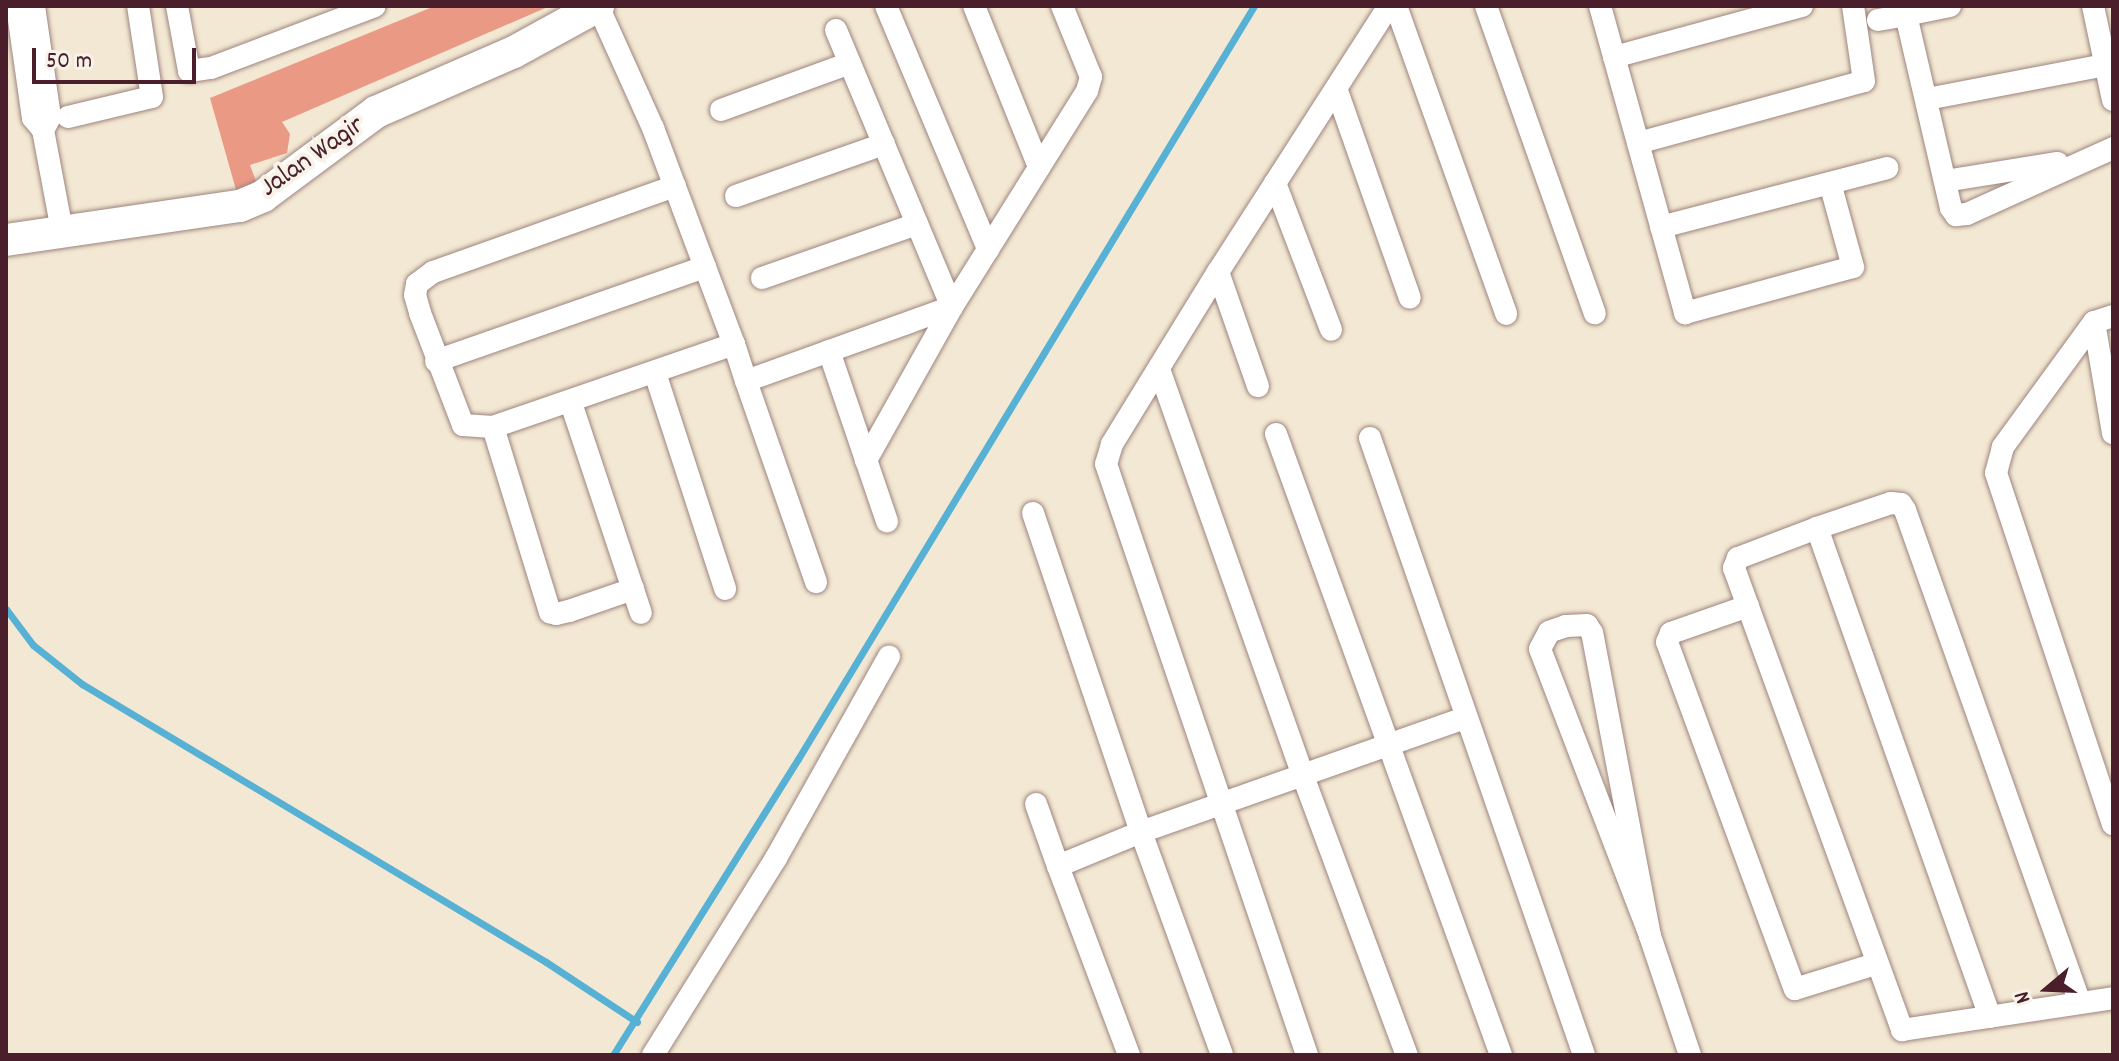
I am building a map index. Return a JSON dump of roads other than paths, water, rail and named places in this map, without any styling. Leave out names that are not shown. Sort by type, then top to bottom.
[{"type":"street","points":[[17,6],[33,118],[43,130],[62,231]]},
{"type":"street","points":[[34,6],[50,117],[43,130]]},
{"type":"street","points":[[68,117],[152,97],[138,6]]},
{"type":"street","points":[[177,6],[189,71],[211,68],[375,6]]},
{"type":"street","points":[[598,6],[615,36],[675,186],[734,344],[816,582]]},
{"type":"street","name":"Jalan Wagir","points":[[6,240],[240,206],[263,196],[376,112],[514,52],[598,6]]},
{"type":"street","points":[[886,6],[988,249]]},
{"type":"street","points":[[974,6],[1039,167]]},
{"type":"street","points":[[866,460],[952,307],[1087,91],[1091,77],[1062,6]]},
{"type":"street","points":[[1307,1055],[1106,464],[1112,444],[1218,272],[1389,6]]},
{"type":"street","points":[[1396,6],[1506,314]]},
{"type":"street","points":[[1486,6],[1595,313]]},
{"type":"street","points":[[1600,6],[1685,313],[1853,267],[1830,183]]},
{"type":"street","points":[[1614,57],[1802,6]]},
{"type":"street","points":[[1638,143],[1864,81],[1853,6]]},
{"type":"street","points":[[1878,20],[1950,6]]},
{"type":"street","points":[[2093,6],[2113,100]]},
{"type":"street","points":[[1906,15],[1951,208],[1961,215],[2113,148]]},
{"type":"street","points":[[836,30],[952,307]]},
{"type":"street","points":[[721,110],[850,63]]},
{"type":"street","points":[[1927,99],[2106,65]]},
{"type":"street","points":[[1337,91],[1410,298]]},
{"type":"street","points":[[736,196],[884,144]]},
{"type":"street","points":[[1945,181],[2086,159]]},
{"type":"street","points":[[1661,227],[1887,168]]},
{"type":"street","points":[[1275,183],[1331,330]]},
{"type":"street","points":[[675,186],[422,278],[415,295],[436,361],[463,425],[493,427],[571,403],[734,344]]},
{"type":"street","points":[[762,278],[917,224]]},
{"type":"street","points":[[436,361],[705,267]]},
{"type":"street","points":[[1218,272],[1258,386]]},
{"type":"street","points":[[746,381],[952,307]]},
{"type":"street","points":[[2104,319],[2113,433]]},
{"type":"street","points":[[2104,319],[2003,447],[1996,473],[2113,824]]},
{"type":"street","points":[[829,351],[887,521]]},
{"type":"street","points":[[1159,369],[1303,776],[1407,1055]]},
{"type":"street","points":[[655,373],[725,589]]},
{"type":"street","points":[[571,403],[641,613]]},
{"type":"street","points":[[493,427],[550,612],[569,611],[633,589]]},
{"type":"street","points":[[1276,434],[1386,746],[1501,1055]]},
{"type":"street","points":[[1370,438],[1584,1055]]},
{"type":"street","points":[[2080,1003],[1901,504],[1891,503],[1738,558],[1734,568],[1902,1030],[2113,998]]},
{"type":"street","points":[[1033,513],[1141,832],[1222,1055]]},
{"type":"street","points":[[1817,528],[1990,1017]]},
{"type":"street","points":[[1748,606],[1668,635],[1672,657],[1793,985],[1799,990],[1876,964]]},
{"type":"street","points":[[1650,936],[1592,633],[1587,625],[1566,626],[1549,632],[1540,649],[1650,936],[1690,1055]]},
{"type":"street","points":[[653,1055],[776,858],[889,657]]},
{"type":"street","points":[[1058,866],[1141,832],[1465,718]]},
{"type":"street","points":[[1036,804],[1129,1055]]},
{"type":"waterway","points":[[613,1055],[798,759],[1254,6]]},
{"type":"waterway","points":[[6,609],[33,645],[82,684],[546,962],[637,1022]]}]
